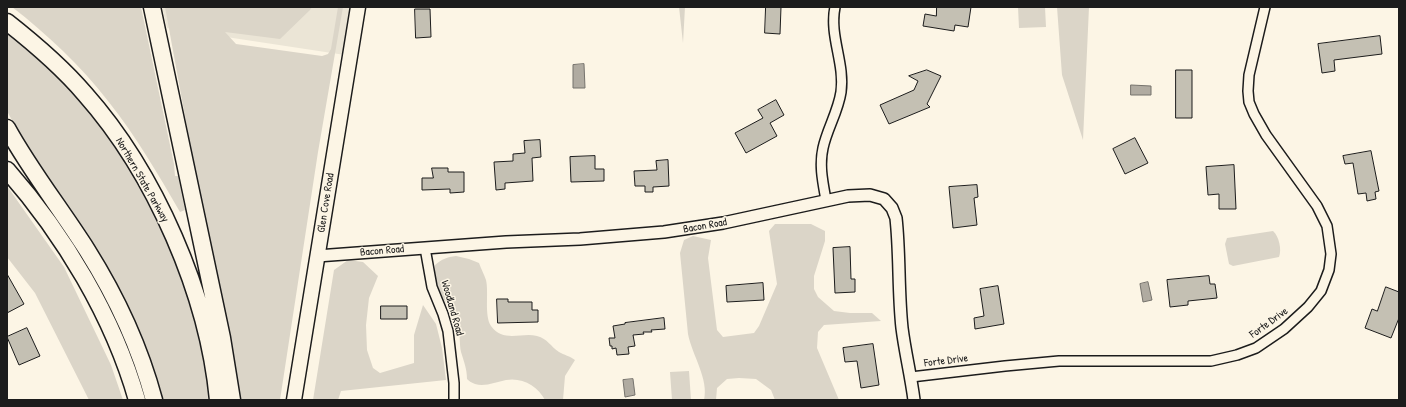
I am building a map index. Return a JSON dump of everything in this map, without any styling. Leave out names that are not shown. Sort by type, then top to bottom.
[{"type":"highway","points":[[152,7],[222,338],[232,400]]},
{"type":"highway","name":"Northern State Parkway","points":[[7,22],[47,56],[85,94],[109,124],[157,202],[180,251],[197,298],[208,340],[218,400]]},
{"type":"highway","points":[[7,128],[21,152],[87,250],[110,291],[138,352],[154,400]]},
{"type":"highway","points":[[7,170],[52,226],[81,272],[106,318],[125,364],[137,400]]},
{"type":"main road","name":"Glen Cove Road","points":[[294,400],[358,7]]},
{"type":"street","points":[[826,200],[821,168],[823,148],[837,109],[841,92],[842,68],[834,28],[836,7]]},
{"type":"street","name":"Forte Drive","points":[[911,377],[1058,361],[1212,361],[1237,355],[1256,348],[1284,329],[1308,307],[1321,291],[1329,270],[1331,254],[1327,226],[1317,206],[1266,135],[1249,102],[1249,75],[1265,7]]},
{"type":"street","name":"Bacon Road","points":[[317,256],[664,232],[723,223],[848,196],[870,195],[884,199],[892,208],[896,218],[902,326],[914,400]]},
{"type":"street","name":"Woodland Road","points":[[424,248],[432,287],[448,331],[454,383],[454,400]]},
{"type":"shaded area","points":[[12,7],[141,7],[174,164],[175,176],[178,176],[185,210],[180,212],[137,141],[87,75],[38,28]]},
{"type":"shaded area","points":[[162,7],[352,7],[345,55],[167,28]]},
{"type":"shaded area","points":[[165,7],[312,7],[280,39],[225,32],[236,44],[322,56],[328,54],[331,49],[338,7],[343,7],[318,152],[280,400],[237,400]]},
{"type":"shaded area","points":[[679,7],[685,7],[683,43]]},
{"type":"shaded area","points":[[1018,7],[1045,7],[1046,27],[1019,28]]},
{"type":"shaded area","points":[[1057,7],[1089,7],[1083,140],[1062,75]]},
{"type":"shaded area","points":[[7,34],[65,82],[99,124],[132,173],[167,241],[190,304],[207,376],[208,400],[162,400],[154,372],[135,322],[104,265],[22,139],[7,111]]},
{"type":"shaded area","points":[[584,64],[585,88],[573,88],[573,65]]},
{"type":"shaded area","points":[[1131,85],[1151,86],[1151,95],[1131,95]]},
{"type":"shaded area","points":[[7,186],[64,267],[111,365],[123,400],[89,400],[35,293],[7,257]]},
{"type":"shaded area","points":[[775,224],[811,224],[825,231],[825,241],[814,276],[814,289],[818,297],[834,311],[872,313],[881,321],[824,325],[818,332],[817,348],[839,400],[775,400],[771,390],[756,379],[739,378],[727,379],[717,388],[716,400],[704,400],[705,392],[702,375],[688,334],[680,253],[684,240],[693,236],[711,240],[708,258],[717,330],[723,337],[754,333],[759,326],[777,284],[769,231]]},
{"type":"shaded area","points":[[1273,231],[1277,236],[1279,243],[1279,257],[1233,266],[1229,264],[1225,244],[1227,238]]},
{"type":"shaded area","points":[[456,256],[479,263],[486,280],[489,321],[491,326],[496,331],[507,336],[531,335],[541,337],[559,352],[575,360],[565,376],[563,400],[545,400],[534,387],[524,381],[512,379],[479,385],[474,384],[467,379],[461,352],[458,328],[439,289],[435,273],[435,265],[440,261]]},
{"type":"shaded area","points":[[348,260],[363,262],[378,276],[369,298],[366,325],[367,350],[373,368],[380,373],[414,363],[414,335],[423,305],[436,324],[442,348],[446,380],[341,391],[338,400],[313,400],[334,270]]},
{"type":"shaded area","points":[[1148,282],[1152,300],[1143,302],[1140,284]]},
{"type":"shaded area","points":[[689,371],[691,400],[672,400],[670,372]]},
{"type":"shaded area","points":[[633,379],[635,395],[625,397],[623,380]]},
{"type":"building","points":[[766,7],[781,7],[780,34],[765,33]]},
{"type":"building","points":[[937,7],[971,7],[968,27],[955,25],[954,31],[923,26],[925,14],[936,16]]},
{"type":"building","points":[[415,9],[430,9],[431,37],[416,38]]},
{"type":"building","points":[[1380,36],[1382,54],[1334,60],[1335,71],[1322,73],[1318,44]]},
{"type":"building","points":[[927,70],[941,76],[927,104],[930,107],[889,124],[880,105],[914,90],[918,81],[909,76]]},
{"type":"building","points":[[1176,70],[1192,70],[1192,118],[1176,118]]},
{"type":"building","points":[[776,100],[784,115],[770,123],[777,136],[746,153],[735,133],[763,118],[758,110]]},
{"type":"building","points":[[1135,138],[1148,163],[1125,174],[1113,149]]},
{"type":"building","points":[[540,140],[541,157],[532,158],[533,181],[505,183],[505,189],[496,190],[494,162],[513,161],[513,154],[525,153],[524,141]]},
{"type":"building","points":[[1371,151],[1379,191],[1375,192],[1376,199],[1367,201],[1366,193],[1358,194],[1353,163],[1345,164],[1343,156]]},
{"type":"building","points":[[595,156],[595,169],[604,169],[604,181],[571,182],[570,157]]},
{"type":"building","points":[[668,160],[669,186],[653,187],[653,192],[645,192],[645,186],[635,186],[634,171],[657,170],[656,161]]},
{"type":"building","points":[[1234,165],[1236,209],[1219,209],[1219,194],[1208,195],[1206,167]]},
{"type":"building","points":[[432,168],[448,168],[448,172],[464,172],[464,192],[450,193],[450,189],[422,190],[422,178],[433,178]]},
{"type":"building","points":[[977,185],[978,197],[974,198],[977,225],[953,228],[949,187]]},
{"type":"building","points":[[850,247],[851,279],[855,279],[855,292],[835,293],[833,248]]},
{"type":"building","points":[[7,274],[24,304],[7,313]]},
{"type":"building","points":[[1209,276],[1210,284],[1215,284],[1217,298],[1188,301],[1188,305],[1170,307],[1167,280]]},
{"type":"building","points":[[763,283],[764,300],[727,302],[726,286]]},
{"type":"building","points":[[998,286],[1004,324],[975,329],[974,318],[984,316],[980,289]]},
{"type":"building","points":[[1386,287],[1399,292],[1399,318],[1391,338],[1365,328],[1372,309],[1377,311]]},
{"type":"building","points":[[497,299],[508,299],[508,302],[532,302],[532,310],[538,310],[538,322],[498,323]]},
{"type":"building","points":[[381,306],[407,306],[407,319],[381,319]]},
{"type":"building","points":[[664,318],[665,329],[651,330],[652,332],[643,332],[644,334],[633,335],[635,346],[628,347],[629,354],[617,355],[616,348],[612,349],[612,346],[610,346],[609,338],[615,338],[613,326]]},
{"type":"building","points":[[27,328],[40,356],[19,365],[7,337]]},
{"type":"building","points":[[873,344],[879,385],[861,388],[857,361],[845,362],[843,348]]}]
